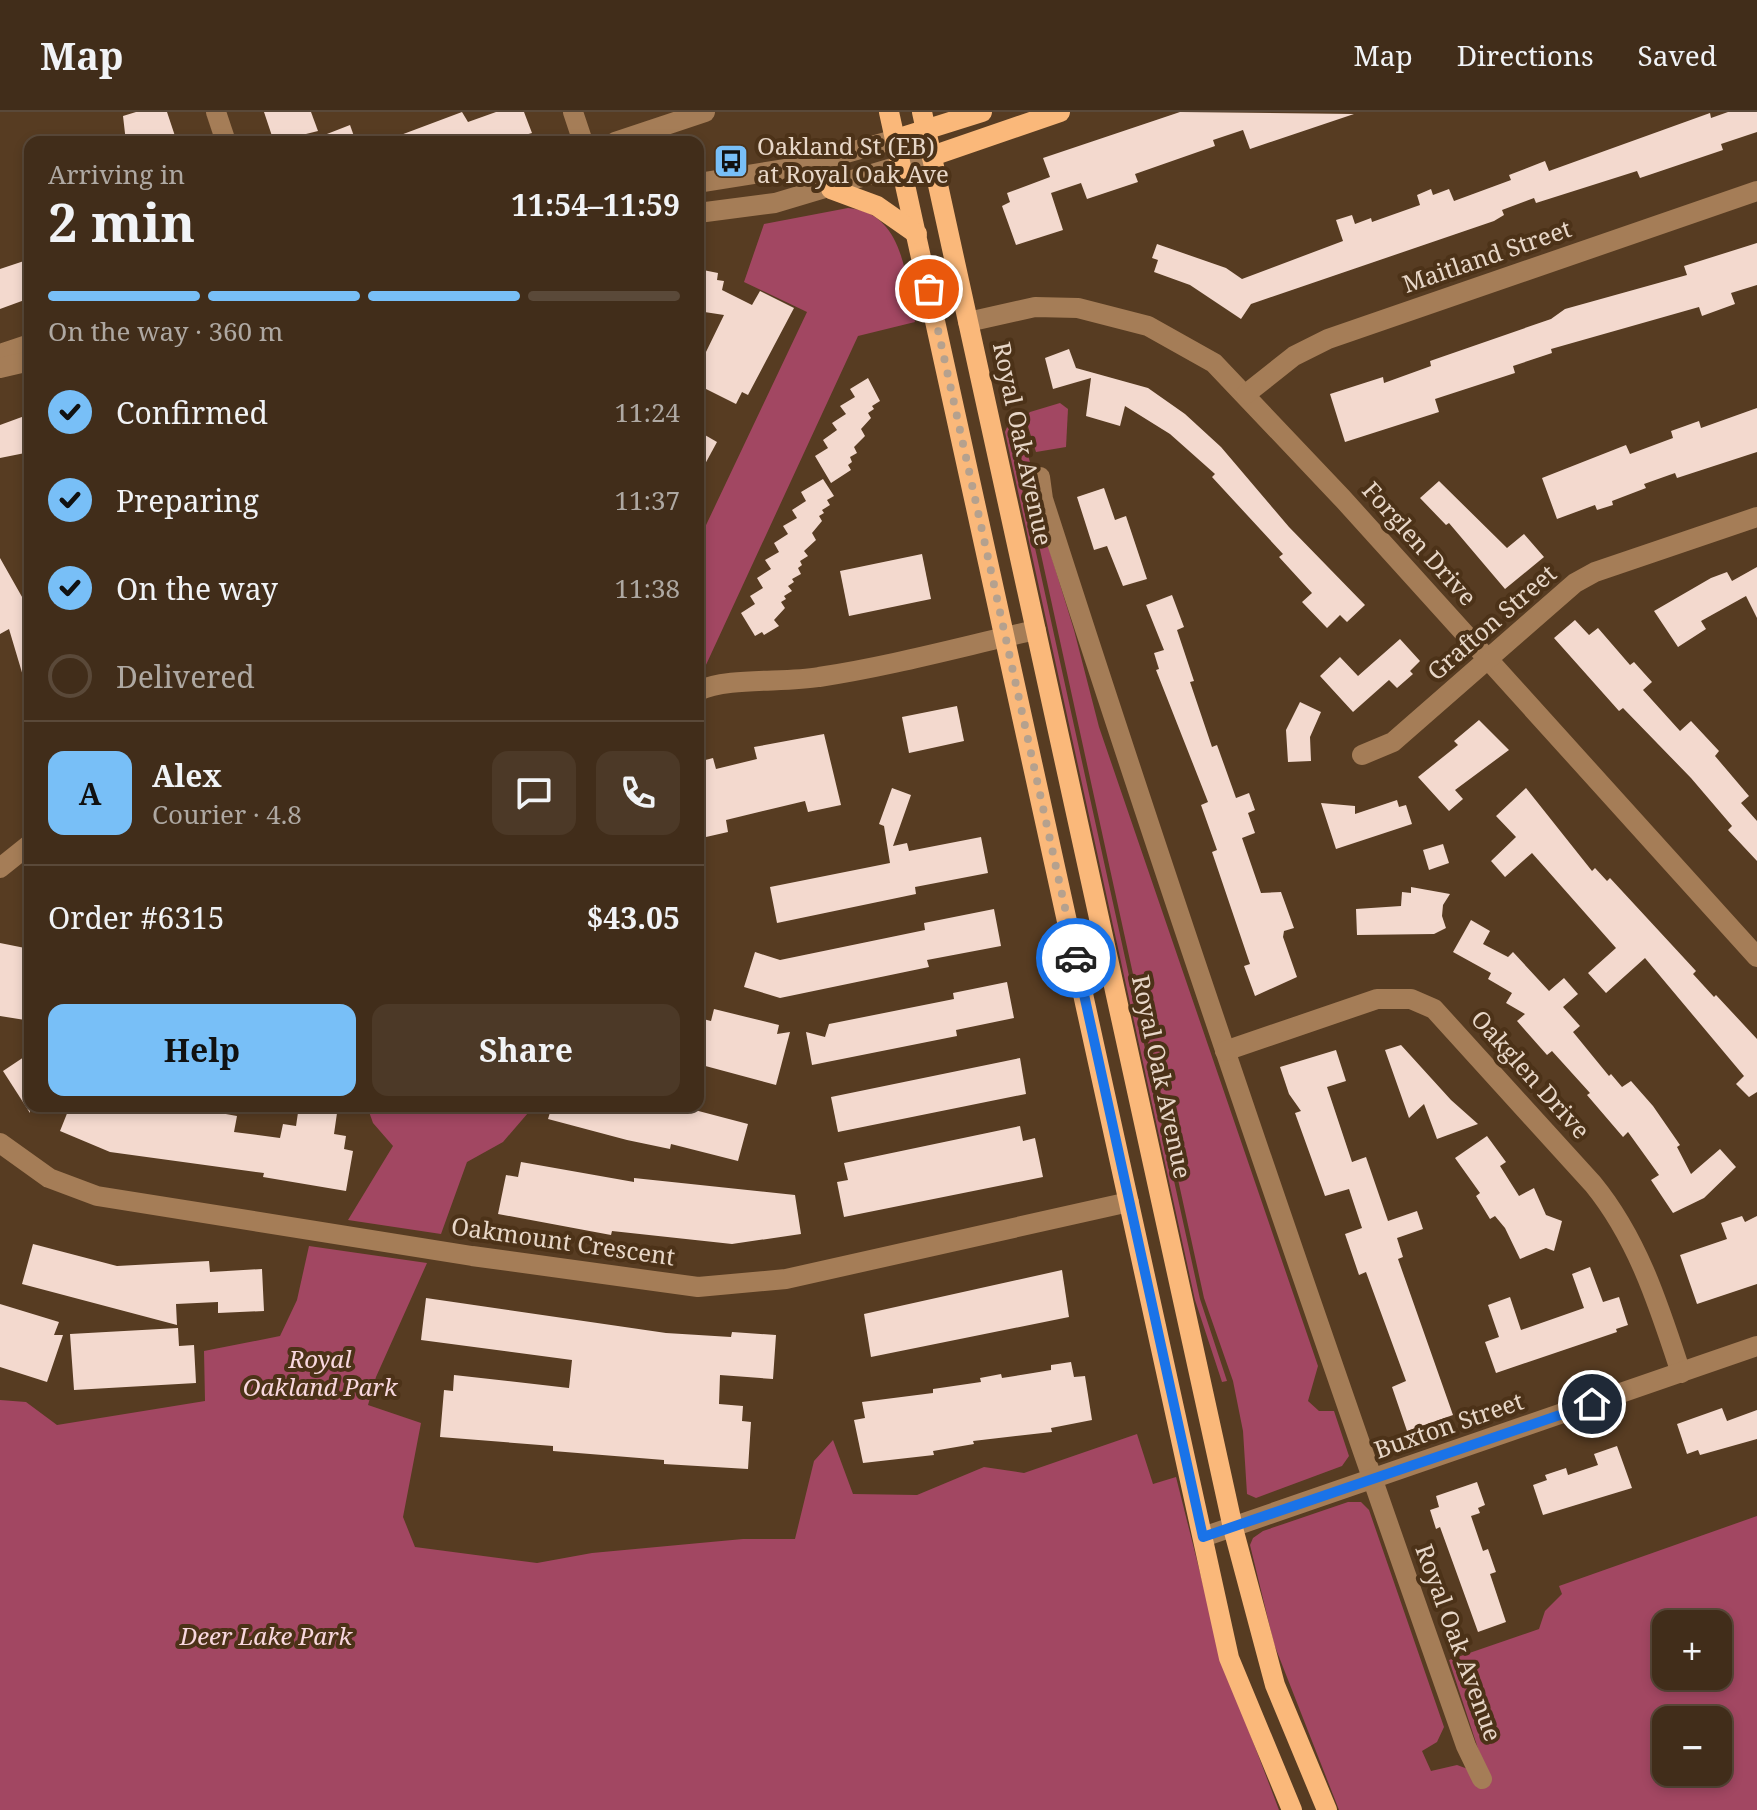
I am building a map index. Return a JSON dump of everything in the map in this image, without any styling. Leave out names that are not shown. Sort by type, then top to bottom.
[{"type":"main road","points":[[889,112],[1229,1658],[1292,1810]]},
{"type":"main road","points":[[896,139],[924,121],[982,112]]},
{"type":"main road","points":[[932,156],[1060,112]]},
{"type":"main road","name":"Royal Oak Avenue","points":[[924,121],[1233,1528],[1275,1685],[1327,1810]]},
{"type":"main road","points":[[831,189],[877,206],[917,234]]},
{"type":"street","points":[[216,112],[224,136]]},
{"type":"street","points":[[573,112],[581,136]]},
{"type":"street","points":[[633,136],[705,112]]},
{"type":"street","points":[[704,182],[797,167],[896,139]]},
{"type":"street","points":[[704,212],[775,203],[831,189],[932,156]]},
{"type":"street","name":"Maitland Street","points":[[1246,394],[1286,362],[1319,343],[1757,191]]},
{"type":"street","name":"Forglen Drive","points":[[968,322],[1048,305],[1114,316],[1148,326],[1190,346],[1214,363],[1490,660],[1757,957]]},
{"type":"street","points":[[0,354],[24,346]]},
{"type":"street","points":[[0,368],[24,362]]},
{"type":"street","name":"Royal Oak Avenue","points":[[1040,477],[1043,499],[1113,722],[1372,1480],[1466,1746],[1482,1779]]},
{"type":"street","name":"Grafton Street","points":[[1362,755],[1393,742],[1575,583],[1595,572],[1757,517]]},
{"type":"street","points":[[704,683],[814,678],[1036,630]]},
{"type":"street","points":[[0,868],[24,849]]},
{"type":"street","name":"Oakglen Drive","points":[[1225,1051],[1377,999],[1411,999],[1434,1009],[1586,1175],[1615,1214],[1649,1280],[1681,1373]]},
{"type":"street","name":"Oakmount Crescent","points":[[0,1143],[49,1178],[97,1196],[487,1258],[698,1287],[786,1279],[1129,1202]]},
{"type":"street","name":"Buxton Street","points":[[1203,1537],[1757,1346]]},
{"type":"green space","points":[[848,208],[867,213],[881,222],[899,250],[915,322],[858,336],[705,667],[704,529],[807,312],[744,282],[764,224]]},
{"type":"green space","points":[[1060,403],[1068,409],[1066,447],[1036,452],[1025,417],[1030,412]]},
{"type":"green space","points":[[1012,422],[1019,423],[1031,466],[1029,483],[1074,630],[1099,727],[1318,1366],[1308,1401],[1319,1411],[1334,1411],[1349,1456],[1342,1466],[1256,1498],[1247,1494],[1243,1431],[1233,1381],[1204,1298]]},
{"type":"green space","points":[[1008,425],[1200,1299],[1227,1381],[1222,1382],[1195,1300],[1005,432]]},
{"type":"green space","points":[[369,1112],[529,1112],[503,1142],[467,1162],[441,1234],[348,1220],[393,1146],[373,1123]]},
{"type":"green space","name":"Deer Lake Park","points":[[309,1246],[427,1263],[376,1377],[368,1405],[421,1423],[403,1517],[415,1547],[537,1563],[592,1553],[743,1539],[795,1539],[814,1461],[833,1440],[853,1494],[917,1495],[984,1467],[1024,1473],[1137,1434],[1153,1484],[1176,1477],[1222,1660],[1279,1810],[0,1810],[0,1400],[26,1402],[57,1425],[205,1401],[204,1351],[280,1336],[297,1300]]},
{"type":"green space","points":[[1348,1502],[1361,1502],[1369,1510],[1444,1727],[1437,1742],[1422,1751],[1431,1771],[1457,1765],[1487,1776],[1449,1660],[1539,1629],[1545,1611],[1562,1594],[1559,1586],[1757,1516],[1757,1810],[1339,1810],[1274,1644],[1250,1545],[1253,1538],[1263,1531]]},
{"type":"building","points":[[136,112],[167,112],[175,136],[125,136],[123,116]]},
{"type":"building","points":[[264,112],[311,112],[318,131],[298,136],[272,136]]},
{"type":"building","points":[[462,112],[468,122],[496,112],[524,112],[532,133],[521,136],[398,136]]},
{"type":"building","points":[[1180,112],[1354,114],[1250,149],[1243,130],[1213,140],[1215,146],[1135,174],[1138,182],[1087,199],[1081,183],[1051,193],[1063,230],[1016,245],[1002,206],[1010,202],[1007,193],[1050,177],[1043,158]]},
{"type":"building","points":[[1728,112],[1757,112],[1757,132],[1721,144],[1723,150],[1640,178],[1637,171],[1536,203],[1534,198],[1502,210],[1504,215],[1494,221],[1251,304],[1241,319],[1190,285],[1154,272],[1158,260],[1152,258],[1157,244],[1226,268],[1242,279],[1343,241],[1336,220],[1352,215],[1355,224],[1371,218],[1372,222],[1420,205],[1417,195],[1431,189],[1433,195],[1449,189],[1454,201],[1511,180],[1509,175],[1545,161],[1549,171],[1710,113],[1711,118]]},
{"type":"building","points":[[350,125],[354,136],[322,136]]},
{"type":"building","points":[[1757,243],[1757,285],[1731,293],[1735,304],[1702,316],[1699,307],[1551,349],[1552,353],[1513,366],[1515,373],[1435,399],[1439,412],[1345,442],[1330,394],[1383,377],[1384,383],[1431,366],[1430,361],[1551,319],[1565,309],[1687,275],[1684,266]]},
{"type":"building","points":[[24,261],[24,300],[0,309],[0,269]]},
{"type":"building","points":[[704,270],[718,273],[717,280],[724,281],[722,290],[752,305],[760,291],[794,308],[748,395],[742,392],[736,404],[704,388],[704,353],[724,315],[704,312]]},
{"type":"building","points":[[1069,349],[1076,368],[1148,388],[1185,414],[1221,447],[1289,527],[1365,605],[1347,622],[1340,615],[1327,628],[1302,602],[1312,593],[1279,557],[1283,554],[1212,477],[1215,474],[1170,434],[1125,406],[1120,426],[1086,416],[1091,378],[1053,389],[1045,358]]},
{"type":"building","points":[[868,378],[880,401],[872,406],[874,409],[868,413],[871,418],[861,429],[865,436],[854,447],[857,453],[850,457],[852,462],[848,465],[851,470],[831,483],[815,456],[828,448],[823,440],[837,430],[832,423],[846,414],[840,406],[855,397],[850,389]]},
{"type":"building","points":[[1757,408],[1757,452],[1677,478],[1675,473],[1644,484],[1646,488],[1612,501],[1613,505],[1597,510],[1595,505],[1557,519],[1542,478],[1626,445],[1630,454],[1673,438],[1671,431],[1699,421],[1701,428]]},
{"type":"building","points":[[24,416],[24,453],[0,458],[0,425]]},
{"type":"building","points":[[704,434],[717,442],[704,466]]},
{"type":"building","points":[[823,479],[834,496],[827,500],[830,505],[822,510],[824,513],[819,516],[822,521],[812,533],[816,540],[804,551],[808,556],[800,561],[802,565],[798,568],[801,574],[792,579],[794,582],[788,586],[792,591],[781,602],[785,608],[774,620],[779,626],[764,635],[762,632],[755,636],[741,613],[755,604],[750,596],[763,588],[757,578],[771,569],[765,560],[779,552],[774,543],[788,534],[783,526],[797,518],[792,510],[806,501],[801,492]]},
{"type":"building","points":[[1439,481],[1507,548],[1524,534],[1544,557],[1505,589],[1449,523],[1446,525],[1420,498]]},
{"type":"building","points":[[1104,488],[1115,520],[1126,516],[1147,579],[1123,586],[1107,546],[1094,550],[1077,497]]},
{"type":"building","points":[[922,554],[931,599],[849,616],[840,571]]},
{"type":"building","points":[[0,558],[24,600],[24,679],[9,629],[0,634]]},
{"type":"building","points":[[1757,567],[1757,618],[1746,596],[1701,621],[1706,629],[1678,647],[1654,611],[1711,578],[1727,572],[1732,581]]},
{"type":"building","points":[[1172,595],[1184,627],[1177,630],[1194,681],[1190,682],[1212,747],[1217,745],[1236,798],[1249,793],[1255,810],[1248,813],[1255,833],[1242,838],[1261,893],[1281,892],[1294,928],[1284,931],[1283,937],[1297,977],[1255,996],[1244,966],[1250,964],[1212,852],[1217,850],[1201,805],[1208,802],[1156,670],[1159,669],[1154,653],[1164,650],[1146,605]]},
{"type":"building","points":[[1575,620],[1589,635],[1598,628],[1630,665],[1634,662],[1652,682],[1643,690],[1680,731],[1691,721],[1719,751],[1715,756],[1749,796],[1741,803],[1757,821],[1757,861],[1728,830],[1732,826],[1691,778],[1623,708],[1619,711],[1554,638]]},
{"type":"building","points":[[1400,639],[1420,661],[1410,671],[1413,674],[1397,688],[1389,680],[1353,712],[1320,676],[1340,657],[1358,676]]},
{"type":"building","points":[[1300,702],[1321,712],[1310,737],[1311,761],[1288,762],[1286,730]]},
{"type":"building","points":[[957,706],[964,741],[909,753],[902,717]]},
{"type":"building","points":[[1479,720],[1509,750],[1455,790],[1463,799],[1449,811],[1418,777],[1458,745],[1454,741]]},
{"type":"building","points":[[824,734],[841,805],[808,812],[805,801],[726,820],[728,832],[706,837],[704,760],[713,758],[716,769],[757,759],[754,747]]},
{"type":"building","points":[[892,788],[911,795],[893,846],[907,843],[909,851],[981,837],[988,873],[915,887],[916,894],[777,923],[770,887],[890,863],[884,826],[879,824]]},
{"type":"building","points":[[1526,788],[1592,871],[1595,868],[1607,881],[1610,878],[1696,971],[1693,974],[1714,997],[1716,995],[1757,1039],[1757,1092],[1749,1097],[1736,1084],[1744,1076],[1645,958],[1606,993],[1588,973],[1616,948],[1532,853],[1505,877],[1491,861],[1516,837],[1496,816]]},
{"type":"building","points":[[1397,800],[1399,807],[1406,805],[1412,824],[1336,849],[1321,803],[1355,806],[1355,814]]},
{"type":"building","points":[[1443,844],[1449,863],[1429,870],[1423,850]]},
{"type":"building","points":[[1411,887],[1450,894],[1443,905],[1442,916],[1446,928],[1434,934],[1357,935],[1356,909],[1401,906],[1402,892],[1411,893]]},
{"type":"building","points":[[994,909],[1001,946],[927,960],[929,967],[780,998],[744,987],[755,952],[780,960],[925,930],[924,923]]},
{"type":"building","points":[[1471,920],[1490,931],[1483,944],[1508,957],[1513,952],[1549,991],[1564,978],[1578,994],[1563,1007],[1580,1026],[1573,1032],[1609,1076],[1611,1074],[1622,1087],[1631,1081],[1653,1106],[1680,1145],[1677,1147],[1691,1174],[1720,1149],[1736,1167],[1704,1198],[1673,1213],[1651,1180],[1659,1175],[1628,1132],[1623,1137],[1587,1095],[1590,1093],[1552,1051],[1547,1055],[1517,1021],[1525,1014],[1506,1003],[1512,993],[1488,979],[1491,973],[1453,952]]},
{"type":"building","points":[[0,943],[24,948],[24,1020],[0,1016]]},
{"type":"building","points":[[1007,982],[1014,1018],[956,1030],[957,1036],[812,1065],[806,1032],[825,1037],[829,1024],[954,999],[953,993]]},
{"type":"building","points":[[714,1009],[779,1025],[777,1034],[790,1032],[776,1085],[704,1066],[704,1019],[711,1021]]},
{"type":"building","points":[[1401,1045],[1451,1100],[1478,1124],[1437,1139],[1424,1104],[1409,1118],[1385,1050]]},
{"type":"building","points":[[1336,1050],[1346,1081],[1327,1087],[1352,1162],[1366,1157],[1388,1221],[1417,1211],[1423,1229],[1397,1238],[1403,1257],[1398,1259],[1453,1415],[1407,1431],[1392,1387],[1406,1381],[1366,1272],[1359,1275],[1345,1234],[1362,1228],[1349,1189],[1325,1196],[1295,1113],[1301,1111],[1289,1094],[1280,1067]]},
{"type":"building","points":[[24,1057],[24,1104],[3,1071]]},
{"type":"building","points":[[1020,1058],[1026,1094],[838,1132],[831,1097]]},
{"type":"building","points":[[68,1112],[215,1112],[237,1116],[234,1132],[280,1138],[283,1124],[296,1126],[298,1112],[337,1112],[334,1134],[346,1136],[344,1149],[353,1151],[346,1191],[263,1177],[264,1173],[110,1152],[60,1131]]},
{"type":"building","points":[[550,1112],[702,1112],[748,1124],[738,1161],[671,1144],[670,1149],[627,1140],[548,1119]]},
{"type":"building","points":[[1020,1126],[1023,1141],[1035,1138],[1043,1177],[844,1217],[837,1182],[848,1180],[844,1163]]},
{"type":"building","points":[[1487,1136],[1506,1162],[1500,1166],[1519,1196],[1534,1188],[1546,1215],[1562,1221],[1554,1251],[1546,1248],[1520,1259],[1505,1228],[1495,1216],[1490,1219],[1476,1196],[1480,1193],[1455,1158]]},
{"type":"building","points":[[521,1162],[634,1182],[634,1178],[795,1195],[801,1234],[732,1244],[612,1231],[611,1235],[498,1214],[506,1175],[518,1177]]},
{"type":"building","points":[[1742,1216],[1745,1222],[1757,1216],[1757,1284],[1697,1304],[1680,1255],[1727,1239],[1721,1223]]},
{"type":"building","points":[[33,1244],[117,1266],[209,1261],[210,1272],[262,1269],[264,1311],[218,1313],[218,1302],[176,1304],[177,1325],[22,1284]]},
{"type":"building","points":[[1590,1267],[1603,1302],[1619,1297],[1628,1325],[1616,1329],[1617,1332],[1496,1373],[1485,1342],[1499,1337],[1488,1305],[1510,1297],[1521,1330],[1584,1308],[1572,1274]]},
{"type":"building","points":[[1062,1270],[1069,1317],[871,1357],[864,1314]]},
{"type":"building","points":[[426,1298],[666,1333],[731,1337],[732,1332],[776,1335],[773,1379],[720,1375],[719,1404],[743,1406],[742,1421],[751,1422],[748,1469],[664,1464],[664,1460],[553,1451],[553,1446],[440,1437],[444,1390],[453,1391],[454,1375],[569,1388],[572,1360],[421,1340]]},
{"type":"building","points":[[0,1304],[59,1322],[54,1335],[63,1335],[47,1382],[0,1367]]},
{"type":"building","points":[[178,1328],[179,1346],[194,1345],[196,1383],[74,1390],[70,1334]]},
{"type":"building","points":[[1071,1362],[1074,1377],[1085,1376],[1092,1420],[1051,1428],[1052,1432],[973,1441],[974,1444],[933,1451],[934,1455],[863,1463],[854,1420],[865,1418],[862,1402],[933,1393],[933,1389],[981,1382],[980,1378],[1001,1374],[1002,1378],[1051,1370],[1051,1365]]},
{"type":"building","points":[[1722,1408],[1727,1421],[1757,1410],[1757,1439],[1700,1455],[1698,1450],[1687,1454],[1677,1424]]},
{"type":"building","points":[[1617,1446],[1632,1488],[1543,1515],[1533,1485],[1547,1480],[1545,1475],[1566,1468],[1568,1475],[1598,1465],[1594,1454]]},
{"type":"building","points":[[1477,1482],[1485,1505],[1478,1508],[1480,1513],[1471,1516],[1483,1551],[1488,1549],[1496,1572],[1490,1574],[1506,1622],[1478,1632],[1440,1527],[1436,1529],[1430,1510],[1439,1507],[1436,1496]]},
{"type":"way so far","points":[[929,289],[1076,958]]},
{"type":"place","name":"Oakland St (EB) at Royal Oak Ave","points":[[731,161]]},
{"type":"route","points":[[1076,958],[1203,1537],[1592,1404]]},
{"type":"park label","name":"Royal Oakland Park","points":[[320,1374]]}]
